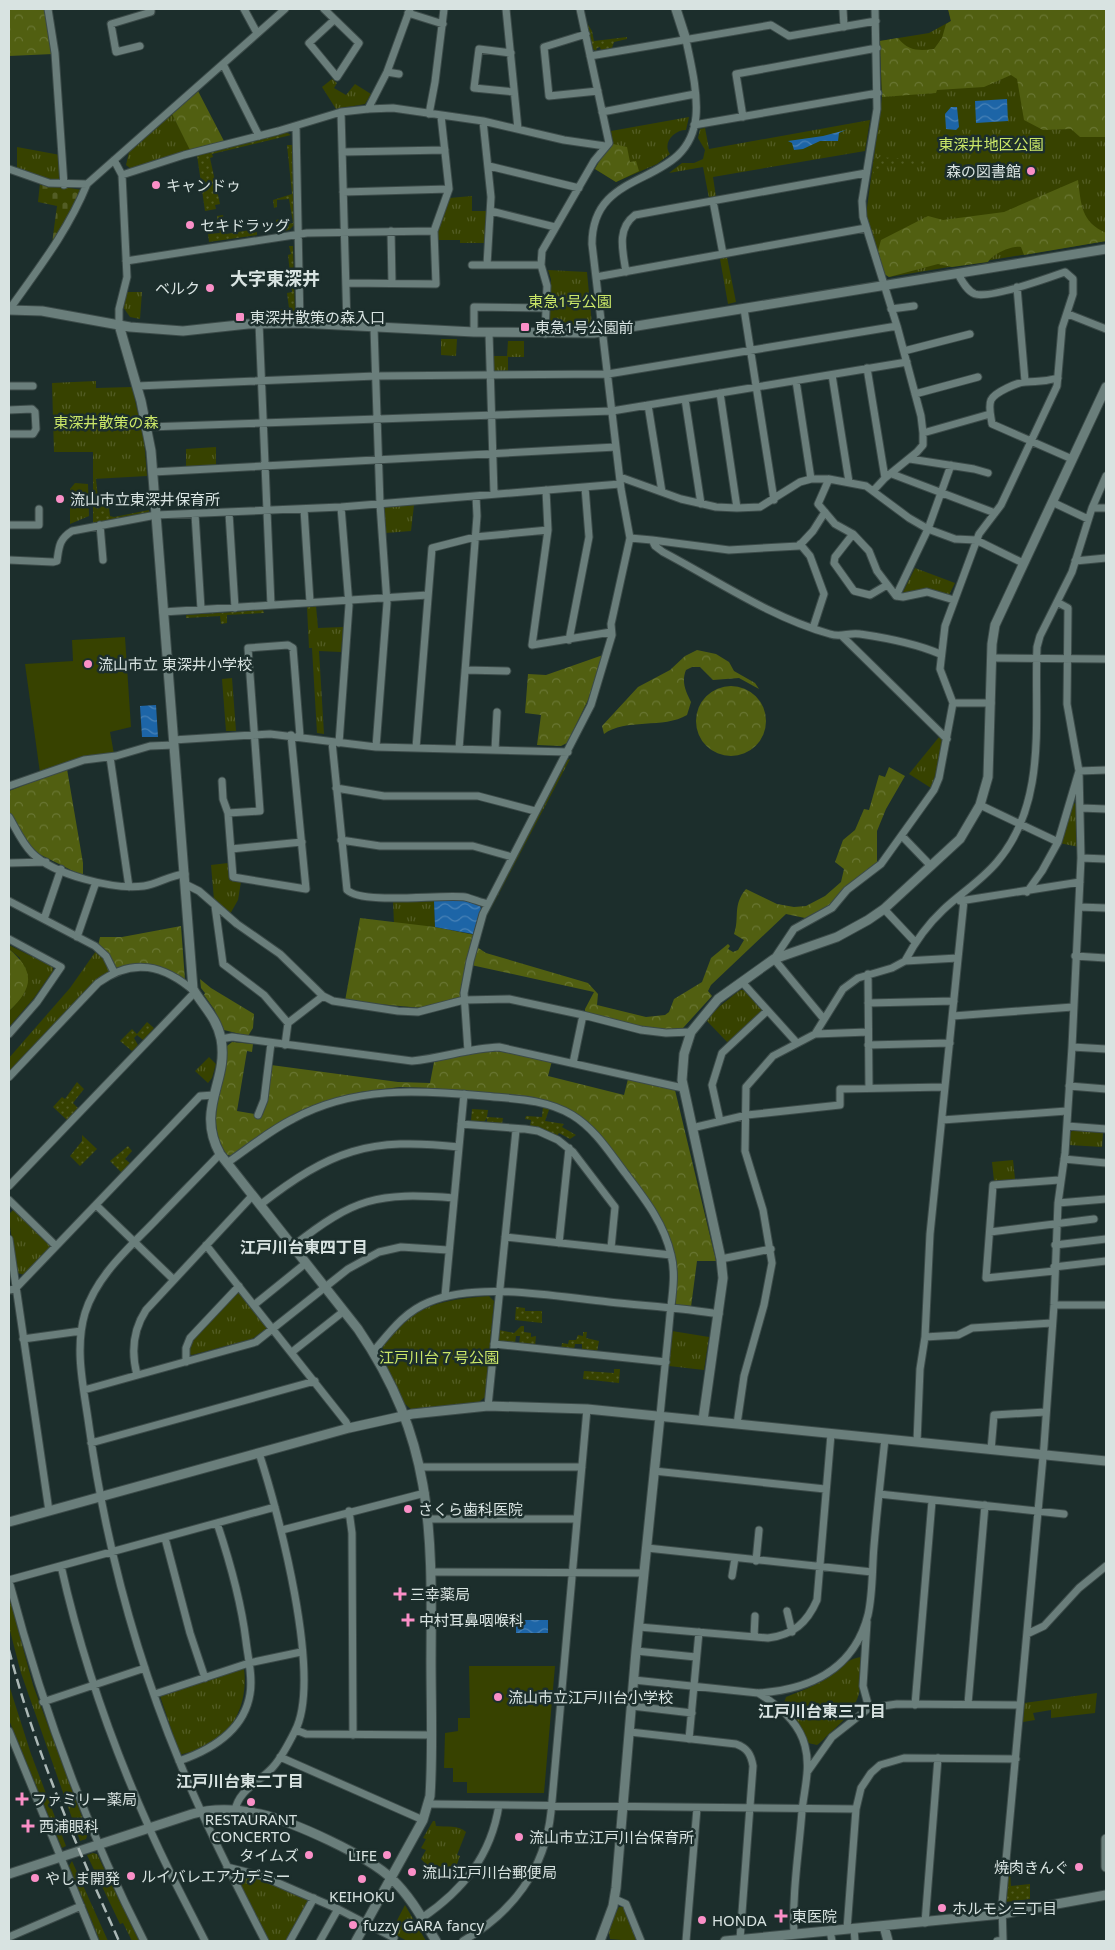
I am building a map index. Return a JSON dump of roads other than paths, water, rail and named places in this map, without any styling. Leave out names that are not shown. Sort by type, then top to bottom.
[{"type":"street","points":[[48,9],[55,52],[64,185]]},
{"type":"street","points":[[140,46],[116,52],[111,24],[152,12],[151,9]]},
{"type":"street","points":[[244,9],[258,33]]},
{"type":"street","points":[[9,310],[56,245],[77,209],[87,184],[285,9]]},
{"type":"street","points":[[324,9],[358,43],[337,77],[309,43],[334,20]]},
{"type":"street","points":[[429,114],[444,9]]},
{"type":"street","points":[[506,9],[518,130]]},
{"type":"street","points":[[545,334],[546,279],[542,265],[542,251],[608,143],[580,9]]},
{"type":"street","points":[[468,1051],[464,1000],[470,961],[488,904],[591,705],[612,636],[615,602],[630,538],[620,480],[592,236],[595,222],[603,206],[624,186],[664,168],[688,144],[694,125],[695,94],[686,40],[676,9]]},
{"type":"street","points":[[844,9],[844,27]]},
{"type":"street","points":[[874,491],[885,478],[910,459],[923,445],[923,434],[907,362],[866,228],[862,201],[878,93],[876,9]]},
{"type":"street","points":[[368,109],[386,72],[409,11],[442,24]]},
{"type":"street","points":[[590,56],[771,25],[789,36],[876,20]]},
{"type":"street","points":[[586,34],[544,47],[548,96],[598,91]]},
{"type":"street","points":[[743,117],[736,74],[876,48]]},
{"type":"street","points":[[510,53],[479,49],[474,88],[514,92]]},
{"type":"street","points":[[223,64],[259,136]]},
{"type":"street","points":[[386,72],[399,74]]},
{"type":"street","points":[[694,125],[878,93]]},
{"type":"street","points":[[602,112],[695,94]]},
{"type":"street","points":[[122,175],[184,155],[296,126],[341,112],[368,109],[393,108],[483,121],[564,140],[605,146]]},
{"type":"street","points":[[341,112],[347,326]]},
{"type":"street","points":[[346,284],[436,284],[434,231],[448,189],[441,116]]},
{"type":"street","points":[[483,121],[491,211],[487,265]]},
{"type":"street","points":[[296,126],[300,323]]},
{"type":"street","points":[[342,152],[445,150]]},
{"type":"street","points":[[9,1186],[195,992],[148,427],[118,325],[118,309],[127,276],[122,175],[114,160]]},
{"type":"street","points":[[488,166],[579,188]]},
{"type":"street","points":[[9,169],[49,183],[64,185],[87,184]]},
{"type":"street","points":[[626,272],[622,235],[628,220],[643,214],[866,173]]},
{"type":"street","points":[[343,192],[448,189]]},
{"type":"street","points":[[713,202],[723,254]]},
{"type":"street","points":[[491,211],[555,227]]},
{"type":"street","points":[[596,277],[866,228]]},
{"type":"street","points":[[126,261],[298,234],[434,231]]},
{"type":"street","points":[[390,232],[392,283]]},
{"type":"street","points":[[9,310],[42,311],[118,325],[192,331],[259,323],[300,323],[489,333],[603,332],[1106,249]]},
{"type":"street","points":[[472,265],[542,265]]},
{"type":"street","points":[[774,959],[794,929],[832,908],[847,890],[881,864],[934,790],[947,739],[953,703],[942,678],[940,654],[944,626],[976,540],[995,513],[1057,386],[1062,328],[1073,294],[1073,279],[1070,274],[1065,272],[983,295],[974,294],[958,274]]},
{"type":"street","points":[[1017,287],[1025,381]]},
{"type":"street","points":[[474,332],[474,306],[546,308]]},
{"type":"street","points":[[891,309],[914,306]]},
{"type":"street","points":[[744,309],[774,500]]},
{"type":"street","points":[[1068,314],[1106,329]]},
{"type":"street","points":[[259,323],[265,511],[271,605]]},
{"type":"street","points":[[137,386],[376,376],[608,374],[897,326]]},
{"type":"street","points":[[374,328],[378,461],[386,598],[376,747]]},
{"type":"street","points":[[489,333],[494,494]]},
{"type":"street","points":[[904,351],[970,334]]},
{"type":"street","points":[[148,427],[492,416],[612,410],[907,362]]},
{"type":"street","points":[[867,368],[885,478]]},
{"type":"street","points":[[832,374],[849,482]]},
{"type":"street","points":[[915,394],[978,377]]},
{"type":"street","points":[[1058,378],[1039,383],[1025,381],[996,395],[991,400],[990,414],[992,424],[996,427],[1031,440],[1072,459]]},
{"type":"street","points":[[796,381],[812,479]]},
{"type":"street","points":[[9,386],[33,386]]},
{"type":"street","points":[[703,1420],[722,1290],[721,1259],[683,1088],[682,1064],[691,1032],[709,1008],[774,959],[846,933],[884,909],[960,838],[985,794],[991,763],[993,632],[999,612],[1106,387]]},
{"type":"street","points":[[720,393],[737,508]]},
{"type":"street","points":[[685,399],[701,504]]},
{"type":"street","points":[[648,405],[662,492]]},
{"type":"street","points":[[9,410],[32,409],[35,412],[36,429],[33,434],[9,434]]},
{"type":"street","points":[[923,434],[990,414]]},
{"type":"street","points":[[153,472],[616,447]]},
{"type":"street","points":[[910,459],[988,473]]},
{"type":"street","points":[[896,596],[928,529],[951,465]]},
{"type":"street","points":[[892,474],[995,513]]},
{"type":"street","points":[[904,961],[915,942],[944,909],[955,902],[998,861],[1021,824],[1030,793],[1035,758],[1037,659],[1040,636],[1072,572],[1088,519],[1106,476]]},
{"type":"street","points":[[9,560],[57,561],[59,546],[63,538],[72,531],[156,515],[341,507],[585,487],[620,480],[701,504],[752,508],[774,500],[792,487],[812,479],[829,479],[866,486],[909,518],[928,529],[955,539],[976,540],[1023,563]]},
{"type":"street","points":[[829,479],[818,504],[836,524],[853,534],[869,551],[877,571],[896,596],[904,598],[927,592],[954,600]]},
{"type":"street","points":[[569,640],[589,537],[585,487]]},
{"type":"street","points":[[546,490],[548,530],[532,645],[611,632]]},
{"type":"street","points":[[459,749],[475,537],[476,496]]},
{"type":"street","points":[[1052,502],[1088,519]]},
{"type":"street","points":[[341,507],[348,605],[335,742],[336,788],[346,888],[351,893],[376,897],[465,898],[488,904]]},
{"type":"street","points":[[9,525],[39,525],[39,508]]},
{"type":"street","points":[[1092,508],[1106,508]]},
{"type":"street","points":[[304,509],[310,602]]},
{"type":"street","points":[[630,538],[729,550],[751,550],[800,544],[825,512]]},
{"type":"street","points":[[230,513],[235,608]]},
{"type":"street","points":[[195,514],[201,609]]},
{"type":"street","points":[[100,525],[103,560]]},
{"type":"street","points":[[416,748],[432,548],[475,537],[548,530]]},
{"type":"street","points":[[853,534],[835,556],[834,563],[854,591],[870,595],[887,585]]},
{"type":"street","points":[[652,540],[655,546],[663,552],[727,586],[748,600],[784,618],[843,637],[947,739]]},
{"type":"street","points":[[800,544],[810,556],[824,594],[813,628]]},
{"type":"street","points":[[1075,561],[1106,558]]},
{"type":"street","points":[[164,612],[428,595]]},
{"type":"street","points":[[1001,1941],[1043,1454],[1054,1305],[1059,1180],[1064,1159],[1068,1111],[1079,906],[1081,808],[1078,771],[1067,704],[1068,608],[1057,602]]},
{"type":"street","points":[[843,637],[853,634],[875,636],[916,644],[940,654]]},
{"type":"street","points":[[228,813],[260,811],[248,648],[288,645],[293,648],[300,736]]},
{"type":"street","points":[[992,658],[1106,659]]},
{"type":"street","points":[[465,670],[507,671]]},
{"type":"street","points":[[953,703],[991,703]]},
{"type":"street","points":[[495,750],[497,712]]},
{"type":"street","points":[[9,786],[84,760],[110,757],[150,746],[254,735],[291,735],[376,747],[568,752]]},
{"type":"street","points":[[222,782],[222,799],[228,813],[233,877],[306,889],[291,735]]},
{"type":"street","points":[[110,757],[129,887]]},
{"type":"street","points":[[1078,771],[1106,770]]},
{"type":"street","points":[[1027,892],[1042,871],[1058,842],[1078,771]]},
{"type":"street","points":[[336,788],[384,796],[478,796],[535,811]]},
{"type":"street","points":[[980,805],[1058,842]]},
{"type":"street","points":[[1081,808],[1106,809]]},
{"type":"street","points":[[9,817],[32,854],[82,879],[129,887],[146,886],[172,875],[185,874]]},
{"type":"street","points":[[902,836],[930,866]]},
{"type":"street","points":[[341,840],[380,846],[473,846],[512,857]]},
{"type":"street","points":[[230,849],[302,842]]},
{"type":"street","points":[[1081,858],[1106,859]]},
{"type":"street","points":[[9,864],[46,862]]},
{"type":"street","points":[[44,919],[62,870]]},
{"type":"street","points":[[77,937],[96,882]]},
{"type":"street","points":[[955,902],[1027,892],[1080,882]]},
{"type":"street","points":[[186,884],[199,891],[289,962],[323,996],[341,1003],[406,1012],[429,1011],[464,1000],[508,999],[584,1015],[641,1030],[666,1034],[691,1032]]},
{"type":"street","points":[[918,1442],[920,1369],[925,1337],[930,1234],[964,900]]},
{"type":"street","points":[[9,901],[102,952],[114,972]]},
{"type":"street","points":[[215,905],[223,964],[264,995],[288,1023],[286,1045]]},
{"type":"street","points":[[1079,906],[1106,908]]},
{"type":"street","points":[[884,909],[915,942]]},
{"type":"street","points":[[9,939],[61,967],[37,1002],[9,1034]]},
{"type":"street","points":[[1075,956],[1106,958]]},
{"type":"street","points":[[815,1034],[823,1018],[843,989],[858,978],[892,968],[904,961],[958,958]]},
{"type":"street","points":[[774,959],[823,1018]]},
{"type":"street","points":[[9,1077],[98,983],[114,972],[136,967],[156,969],[176,978],[195,992],[210,1012],[221,1039],[222,1060],[210,1123],[213,1139],[220,1154],[344,1310],[373,1352],[405,1416],[420,1467],[429,1520],[431,1572],[431,1735],[428,1804],[423,1820],[356,1941]]},
{"type":"street","points":[[868,974],[869,1088]]},
{"type":"street","points":[[742,982],[797,1043]]},
{"type":"street","points":[[288,1023],[323,996]]},
{"type":"street","points":[[868,1003],[954,1001]]},
{"type":"street","points":[[953,1016],[1073,1006]]},
{"type":"street","points":[[720,1121],[712,1085],[722,1053],[767,1011]]},
{"type":"street","points":[[573,1063],[584,1015]]},
{"type":"street","points":[[737,1424],[744,1376],[764,1305],[772,1263],[763,1210],[745,1151],[746,1087],[750,1080],[774,1056],[815,1034],[868,1032]]},
{"type":"street","points":[[221,1039],[232,1037],[412,1061],[499,1047],[683,1088]]},
{"type":"street","points":[[258,1115],[264,1100],[271,1043]]},
{"type":"street","points":[[868,1045],[950,1043]]},
{"type":"street","points":[[1072,1047],[1106,1049]]},
{"type":"street","points":[[1069,1086],[1106,1089]]},
{"type":"street","points":[[692,1128],[747,1116],[840,1105],[840,1089],[945,1087]]},
{"type":"street","points":[[227,1163],[265,1135],[294,1118],[346,1098],[403,1090],[464,1094],[544,1103],[560,1108],[584,1124],[601,1141],[648,1204],[662,1228],[671,1255],[673,1272],[671,1309],[638,1627],[615,1899],[600,1941]]},
{"type":"street","points":[[445,1296],[464,1094]]},
{"type":"street","points":[[12,1289],[96,1205],[200,1096],[214,1095]]},
{"type":"street","points":[[942,1120],[1068,1111]]},
{"type":"street","points":[[461,1124],[538,1132],[558,1140],[569,1148],[614,1207],[611,1248]]},
{"type":"street","points":[[1067,1126],[1106,1129]]},
{"type":"street","points":[[488,1406],[516,1130]]},
{"type":"street","points":[[260,1205],[298,1176],[345,1153],[374,1146],[409,1143],[459,1147]]},
{"type":"street","points":[[559,1243],[569,1148]]},
{"type":"street","points":[[220,1154],[104,1276],[94,1292],[81,1331],[80,1353],[91,1443],[101,1497],[113,1552],[145,1668],[179,1761],[200,1811],[265,1941]]},
{"type":"street","points":[[1064,1159],[1106,1163]]},
{"type":"street","points":[[1059,1180],[993,1186],[986,1278],[1106,1261]]},
{"type":"street","points":[[137,1375],[134,1344],[138,1324],[152,1300],[253,1195]]},
{"type":"street","points":[[293,1246],[328,1220],[362,1203],[398,1196],[454,1198]]},
{"type":"street","points":[[1058,1204],[1106,1199]]},
{"type":"street","points":[[9,1200],[56,1246]]},
{"type":"street","points":[[96,1205],[173,1279]]},
{"type":"street","points":[[990,1232],[1094,1219]]},
{"type":"street","points":[[505,1238],[671,1255]]},
{"type":"street","points":[[9,1239],[12,1289],[22,1339],[49,1511]]},
{"type":"street","points":[[1055,1245],[1106,1239]]},
{"type":"street","points":[[206,1245],[315,1381],[349,1428]]},
{"type":"street","points":[[84,1390],[252,1343],[273,1329],[355,1264],[386,1250],[409,1247],[448,1250]]},
{"type":"street","points":[[721,1259],[771,1249]]},
{"type":"street","points":[[254,1306],[306,1263]]},
{"type":"street","points":[[186,1362],[186,1348],[190,1338],[239,1286]]},
{"type":"street","points":[[373,1352],[392,1328],[408,1314],[429,1302],[445,1296],[500,1292],[719,1314]]},
{"type":"street","points":[[1054,1305],[1106,1305]]},
{"type":"street","points":[[292,1352],[344,1310]]},
{"type":"street","points":[[925,1337],[958,1335],[972,1328],[1052,1323]]},
{"type":"street","points":[[22,1339],[81,1331]]},
{"type":"street","points":[[494,1344],[666,1362]]},
{"type":"street","points":[[91,1443],[315,1381]]},
{"type":"street","points":[[9,1522],[349,1428],[405,1416],[488,1406],[587,1409],[1106,1461]]},
{"type":"street","points":[[463,1941],[496,1919],[514,1901],[528,1883],[542,1852],[552,1806],[587,1409]]},
{"type":"street","points":[[991,1450],[994,1415],[1046,1412]]},
{"type":"street","points":[[638,1627],[754,1637],[781,1636],[792,1632],[810,1616],[817,1600],[831,1434]]},
{"type":"street","points":[[869,1708],[863,1686],[885,1439]]},
{"type":"street","points":[[235,1810],[239,1795],[258,1782],[280,1757],[296,1730],[304,1691],[294,1595],[282,1530],[260,1453]]},
{"type":"street","points":[[420,1467],[582,1467]]},
{"type":"street","points":[[654,1472],[825,1489]]},
{"type":"street","points":[[282,1530],[425,1492]]},
{"type":"street","points":[[879,1494],[1064,1514]]},
{"type":"street","points":[[915,1705],[932,1501]]},
{"type":"street","points":[[968,1704],[985,1505]]},
{"type":"street","points":[[144,1941],[97,1844],[43,1702],[9,1581],[275,1507]]},
{"type":"street","points":[[349,1511],[352,1533],[353,1735]]},
{"type":"street","points":[[429,1520],[577,1519]]},
{"type":"street","points":[[179,1761],[216,1744],[234,1727],[246,1708],[250,1694],[250,1663],[237,1588],[218,1523]]},
{"type":"street","points":[[756,1560],[759,1530]]},
{"type":"street","points":[[164,1538],[190,1633],[205,1678]]},
{"type":"street","points":[[647,1548],[872,1572]]},
{"type":"street","points":[[732,1576],[735,1558]]},
{"type":"street","points":[[61,1566],[69,1602],[94,1685],[129,1781],[148,1827],[204,1941]]},
{"type":"street","points":[[1027,1634],[1044,1626],[1079,1588],[1106,1566]]},
{"type":"street","points":[[431,1572],[644,1573]]},
{"type":"street","points":[[787,1611],[792,1632]]},
{"type":"street","points":[[634,1680],[758,1693],[793,1690],[806,1686],[830,1671],[850,1652],[868,1614]]},
{"type":"street","points":[[754,1637],[755,1616]]},
{"type":"street","points":[[689,1739],[699,1632]]},
{"type":"street","points":[[636,1651],[696,1657]]},
{"type":"street","points":[[155,1694],[250,1663],[301,1652]]},
{"type":"street","points":[[43,1702],[145,1668]]},
{"type":"street","points":[[758,1693],[782,1710],[798,1729],[805,1746],[808,1771],[802,1809],[790,1936]]},
{"type":"street","points":[[808,1771],[832,1737],[869,1708],[897,1704],[1020,1706]]},
{"type":"street","points":[[632,1706],[692,1712]]},
{"type":"street","points":[[296,1730],[306,1734],[431,1735]]},
{"type":"street","points":[[9,1731],[95,1941]]},
{"type":"street","points":[[630,1732],[736,1744],[748,1750],[753,1766],[740,1939]]},
{"type":"street","points":[[280,1757],[423,1820]]},
{"type":"street","points":[[855,1941],[851,1929],[856,1809],[861,1788],[871,1773],[880,1765],[904,1758],[1016,1759]]},
{"type":"street","points":[[925,1923],[938,1758]]},
{"type":"street","points":[[428,1804],[856,1809]]},
{"type":"street","points":[[422,1918],[456,1890],[478,1865],[494,1833],[499,1806]]},
{"type":"street","points":[[686,1941],[697,1808]]},
{"type":"street","points":[[9,1874],[200,1811],[235,1810],[260,1814],[294,1826],[358,1856],[391,1878],[408,1897],[436,1941]]},
{"type":"street","points":[[1106,1839],[1106,1867]]},
{"type":"street","points":[[227,1867],[254,1873],[314,1898],[396,1940]]},
{"type":"street","points":[[725,1941],[754,1940],[1002,1914],[1106,1895]]},
{"type":"street","points":[[290,1941],[314,1898]]},
{"type":"street","points":[[615,1899],[626,1904],[640,1941]]},
{"type":"street","points":[[9,1939],[81,1906]]},
{"type":"street","points":[[320,1941],[338,1909]]},
{"type":"street","points":[[884,1926],[888,1941]]},
{"type":"street","points":[[830,1931],[832,1941]]},
{"type":"water","points":[[1007,99],[1008,121],[976,123],[975,101]]},
{"type":"water","points":[[951,107],[957,107],[959,127],[956,130],[946,129],[945,114]]},
{"type":"water","points":[[846,130],[839,133],[838,141],[820,141],[803,149],[794,150],[792,143],[788,141],[823,136]]},
{"type":"water","points":[[156,705],[158,737],[142,737],[140,706]]},
{"type":"water","points":[[434,901],[465,901],[480,905],[481,909],[473,934],[435,927]]},
{"type":"water","points":[[516,1620],[548,1620],[548,1633],[516,1633]]},
{"type":"railway","points":[[9,1650],[19,1688],[44,1762],[119,1941]]},
{"type":"place","name":"森の図書館","points":[[1031,171]]},
{"type":"place","name":"キャンドゥ","points":[[156,185]]},
{"type":"place","name":"セキドラッグ","points":[[190,225]]},
{"type":"place","name":"ベルク","points":[[210,288]]},
{"type":"place","name":"東深井散策の森入口","points":[[240,317]]},
{"type":"place","name":"東急1号公園前","points":[[525,327]]},
{"type":"place","name":"流山市立東深井保育所","points":[[60,499]]},
{"type":"place","name":"流山市立 東深井小学校","points":[[88,664]]},
{"type":"place","name":"さくら歯科医院","points":[[408,1509]]},
{"type":"place","name":"三幸薬局","points":[[400,1594]]},
{"type":"place","name":"中村耳鼻咽喉科","points":[[408,1620]]},
{"type":"place","name":"流山市立江戸川台小学校","points":[[498,1697]]},
{"type":"place","name":"ファミリー薬局","points":[[22,1799]]},
{"type":"place","name":"RESTAURANT CONCERTO","points":[[251,1802]]},
{"type":"place","name":"西浦眼科","points":[[28,1826]]},
{"type":"place","name":"流山市立江戸川台保育所","points":[[519,1837]]},
{"type":"place","name":"タイムズ","points":[[309,1855]]},
{"type":"place","name":"LIFE","points":[[387,1855]]},
{"type":"place","name":"焼肉きんぐ","points":[[1079,1867]]},
{"type":"place","name":"流山江戸川台郵便局","points":[[412,1872]]},
{"type":"place","name":"ルイバレエアカデミー","points":[[131,1876]]},
{"type":"place","name":"やしま開発","points":[[35,1878]]},
{"type":"place","name":"KEIHOKU","points":[[362,1879]]},
{"type":"place","name":"ホルモン三丁目","points":[[942,1908]]},
{"type":"place","name":"東医院","points":[[781,1916]]},
{"type":"place","name":"HONDA","points":[[702,1920]]},
{"type":"place","name":"fuzzy GARA fancy","points":[[353,1925]]},
{"type":"district","name":"大字東深井","points":[[275,278]]},
{"type":"district","name":"江戸川台東四丁目","points":[[304,1247]]},
{"type":"district","name":"江戸川台東三丁目","points":[[822,1711]]},
{"type":"district","name":"江戸川台東二丁目","points":[[240,1781]]},
{"type":"park label","name":"東深井地区公園","points":[[991,144]]},
{"type":"park label","name":"東急1号公園","points":[[570,301]]},
{"type":"park label","name":"東深井散策の森","points":[[106,422]]},
{"type":"park label","name":"江戸川台７号公園","points":[[439,1357]]}]
